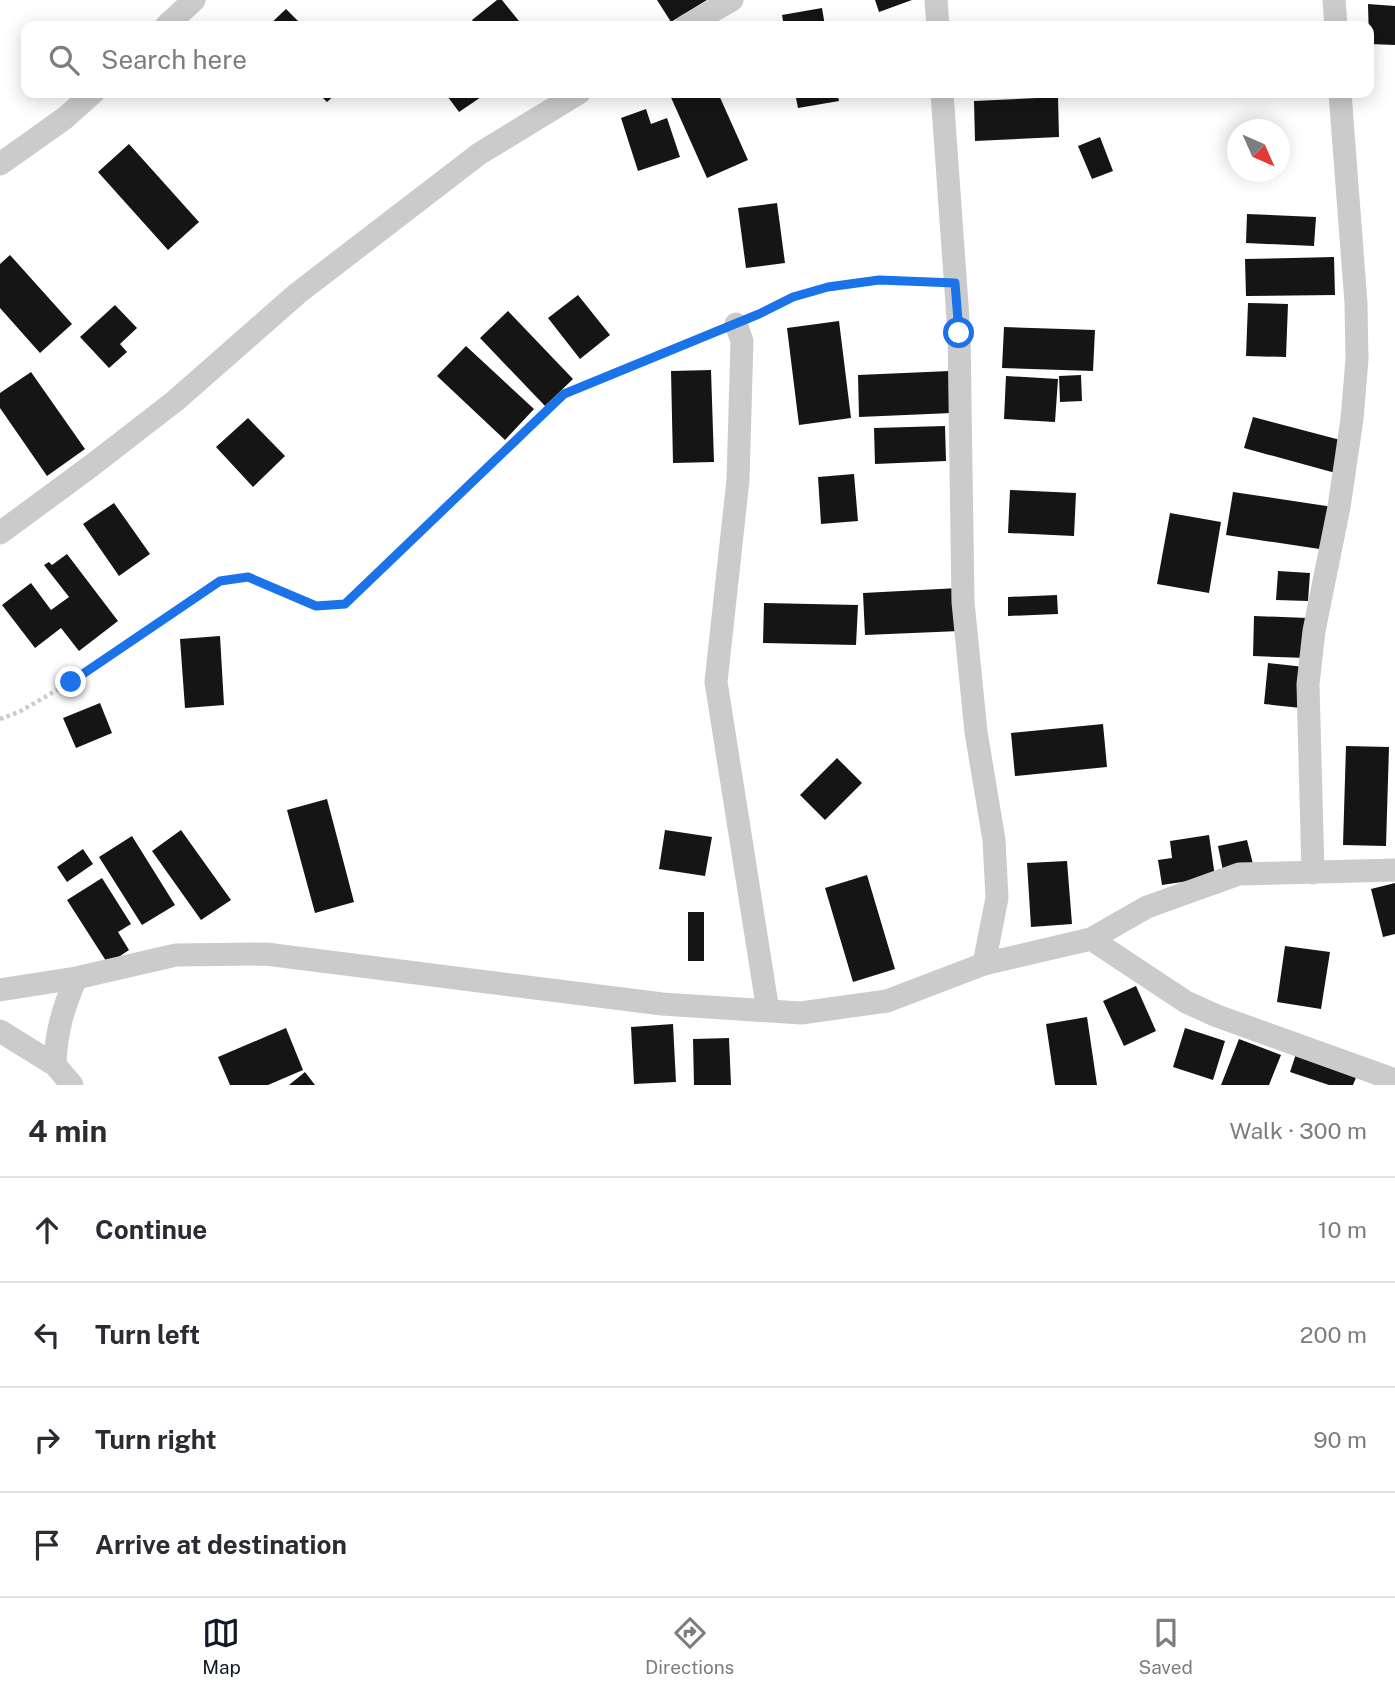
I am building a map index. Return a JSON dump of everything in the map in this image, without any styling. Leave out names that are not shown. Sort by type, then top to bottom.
[{"type":"street","points":[[171,21],[194,0]]},
{"type":"street","points":[[695,21],[732,0]]},
{"type":"street","points":[[936,0],[938,21]]},
{"type":"street","points":[[1334,0],[1336,21]]},
{"type":"street","points":[[0,164],[65,118],[87,98]]},
{"type":"street","points":[[0,533],[175,401],[298,293],[479,154],[571,98]]},
{"type":"street","points":[[942,98],[959,333],[963,602],[976,732],[994,840],[997,898],[984,964]]},
{"type":"street","points":[[1313,873],[1308,684],[1314,631],[1339,507],[1352,419],[1357,359],[1356,303],[1340,98]]},
{"type":"street","points":[[736,324],[742,341],[738,480],[716,682],[768,1011]]},
{"type":"street","points":[[0,990],[76,978],[176,956],[266,954],[662,1004],[801,1013],[887,1001],[984,964],[1091,939],[1147,907],[1239,874],[1395,870]]},
{"type":"street","points":[[1091,939],[1186,1002],[1217,1016],[1395,1080]]},
{"type":"street","points":[[55,1065],[55,1038],[76,978]]},
{"type":"street","points":[[0,1031],[55,1065],[72,1085]]},
{"type":"path","points":[[0,719],[19,712],[71,682],[220,581],[248,577],[316,606],[345,604],[564,394],[736,324],[793,297],[828,287],[879,280],[955,283]]},
{"type":"building","points":[[497,0],[502,0],[519,21],[473,21]]},
{"type":"building","points":[[657,0],[707,0],[673,21]]},
{"type":"building","points":[[875,0],[912,0],[879,12]]},
{"type":"building","points":[[1368,4],[1395,6],[1395,45],[1374,44],[1374,21],[1368,21]]},
{"type":"building","points":[[822,8],[824,21],[783,21],[782,15]]},
{"type":"building","points":[[286,9],[298,21],[273,21]]},
{"type":"building","points":[[449,98],[480,98],[459,112]]},
{"type":"building","points":[[671,98],[720,98],[748,160],[707,178]]},
{"type":"building","points":[[796,98],[838,98],[839,101],[798,108]]},
{"type":"building","points":[[1058,98],[1059,137],[975,141],[974,101]]},
{"type":"building","points":[[646,109],[651,124],[667,118],[680,157],[638,171],[621,118]]},
{"type":"building","points":[[1100,137],[1113,171],[1092,179],[1078,146]]},
{"type":"building","points":[[129,144],[199,222],[168,250],[98,172]]},
{"type":"building","points":[[777,203],[785,263],[746,268],[738,208]]},
{"type":"building","points":[[1247,214],[1316,217],[1314,246],[1246,243]]},
{"type":"building","points":[[10,255],[72,324],[40,353],[0,308],[0,264]]},
{"type":"building","points":[[1334,257],[1335,295],[1246,296],[1245,259]]},
{"type":"building","points":[[578,295],[610,335],[580,359],[548,318]]},
{"type":"building","points":[[1248,303],[1288,304],[1286,357],[1246,356]]},
{"type":"building","points":[[115,305],[137,328],[120,344],[127,352],[109,368],[80,337]]},
{"type":"building","points":[[508,311],[573,379],[545,406],[480,338]]},
{"type":"building","points":[[839,321],[851,418],[799,425],[787,328]]},
{"type":"building","points":[[1004,327],[1095,330],[1093,371],[1002,368]]},
{"type":"building","points":[[466,346],[534,409],[505,440],[437,376]]},
{"type":"building","points":[[711,370],[714,462],[673,463],[671,371]]},
{"type":"building","points":[[950,371],[952,413],[859,417],[858,375]]},
{"type":"building","points":[[31,372],[85,449],[47,476],[0,408],[0,393]]},
{"type":"building","points":[[1081,375],[1082,401],[1060,402],[1059,376]]},
{"type":"building","points":[[1006,376],[1058,379],[1055,422],[1004,419]]},
{"type":"building","points":[[1253,417],[1348,442],[1339,474],[1244,448]]},
{"type":"building","points":[[248,418],[285,456],[253,487],[216,447]]},
{"type":"building","points":[[945,426],[946,461],[875,464],[874,428]]},
{"type":"building","points":[[854,474],[858,521],[821,524],[818,477]]},
{"type":"building","points":[[1010,490],[1076,493],[1074,536],[1008,533]]},
{"type":"building","points":[[1233,492],[1333,507],[1326,550],[1226,535]]},
{"type":"building","points":[[114,503],[150,554],[119,576],[83,524]]},
{"type":"building","points":[[1170,513],[1221,522],[1209,593],[1157,584]]},
{"type":"building","points":[[67,554],[118,621],[79,651],[61,628],[35,648],[2,605],[31,583],[51,610],[69,597],[44,565],[49,562],[52,565]]},
{"type":"building","points":[[1278,571],[1310,573],[1308,601],[1276,600]]},
{"type":"building","points":[[959,588],[960,631],[865,635],[863,593]]},
{"type":"building","points":[[1057,595],[1058,614],[1008,616],[1008,597]]},
{"type":"building","points":[[764,603],[858,605],[856,645],[763,643]]},
{"type":"building","points":[[1254,616],[1308,618],[1307,658],[1253,656]]},
{"type":"building","points":[[220,636],[224,705],[185,708],[180,639]]},
{"type":"building","points":[[1268,663],[1305,667],[1301,708],[1264,704]]},
{"type":"building","points":[[100,703],[112,733],[76,748],[63,718]]},
{"type":"building","points":[[1103,724],[1107,767],[1015,776],[1011,733]]},
{"type":"building","points":[[1346,746],[1389,747],[1386,846],[1343,845]]},
{"type":"building","points":[[837,758],[862,783],[825,820],[800,795]]},
{"type":"building","points":[[327,799],[354,902],[315,913],[287,810]]},
{"type":"building","points":[[181,830],[231,900],[201,920],[152,851]]},
{"type":"building","points":[[665,830],[712,837],[705,876],[659,869]]},
{"type":"building","points":[[1209,835],[1215,877],[1162,885],[1158,860],[1172,858],[1170,841]]},
{"type":"building","points":[[132,836],[175,905],[142,925],[99,857]]},
{"type":"building","points":[[1247,840],[1253,864],[1223,871],[1218,846]]},
{"type":"building","points":[[83,849],[93,864],[67,882],[57,867]]},
{"type":"building","points":[[1067,861],[1072,924],[1031,927],[1027,863]]},
{"type":"building","points":[[867,875],[895,969],[853,982],[825,888]]},
{"type":"building","points":[[102,878],[131,924],[118,932],[129,950],[108,964],[67,900]]},
{"type":"building","points":[[1395,883],[1395,934],[1383,937],[1371,889]]},
{"type":"building","points":[[688,912],[704,912],[704,961],[688,961]]},
{"type":"building","points":[[1285,946],[1330,952],[1321,1009],[1277,1002]]},
{"type":"building","points":[[1136,986],[1156,1031],[1124,1046],[1103,1001]]},
{"type":"building","points":[[1087,1017],[1097,1085],[1055,1085],[1046,1024]]},
{"type":"building","points":[[673,1024],[676,1082],[634,1084],[631,1027]]},
{"type":"building","points":[[286,1028],[303,1070],[268,1085],[230,1085],[218,1057]]},
{"type":"building","points":[[1185,1028],[1225,1041],[1213,1080],[1173,1067]]},
{"type":"building","points":[[729,1038],[731,1085],[694,1085],[693,1039]]},
{"type":"building","points":[[1239,1039],[1281,1055],[1269,1085],[1221,1085]]},
{"type":"building","points":[[1296,1054],[1357,1075],[1353,1085],[1329,1085],[1290,1072]]},
{"type":"building","points":[[305,1072],[315,1085],[289,1085]]},
{"type":"route","points":[[71,682],[220,581],[248,577],[316,606],[345,604],[564,394],[759,314],[793,297],[828,287],[879,280],[955,283],[959,333]]}]
